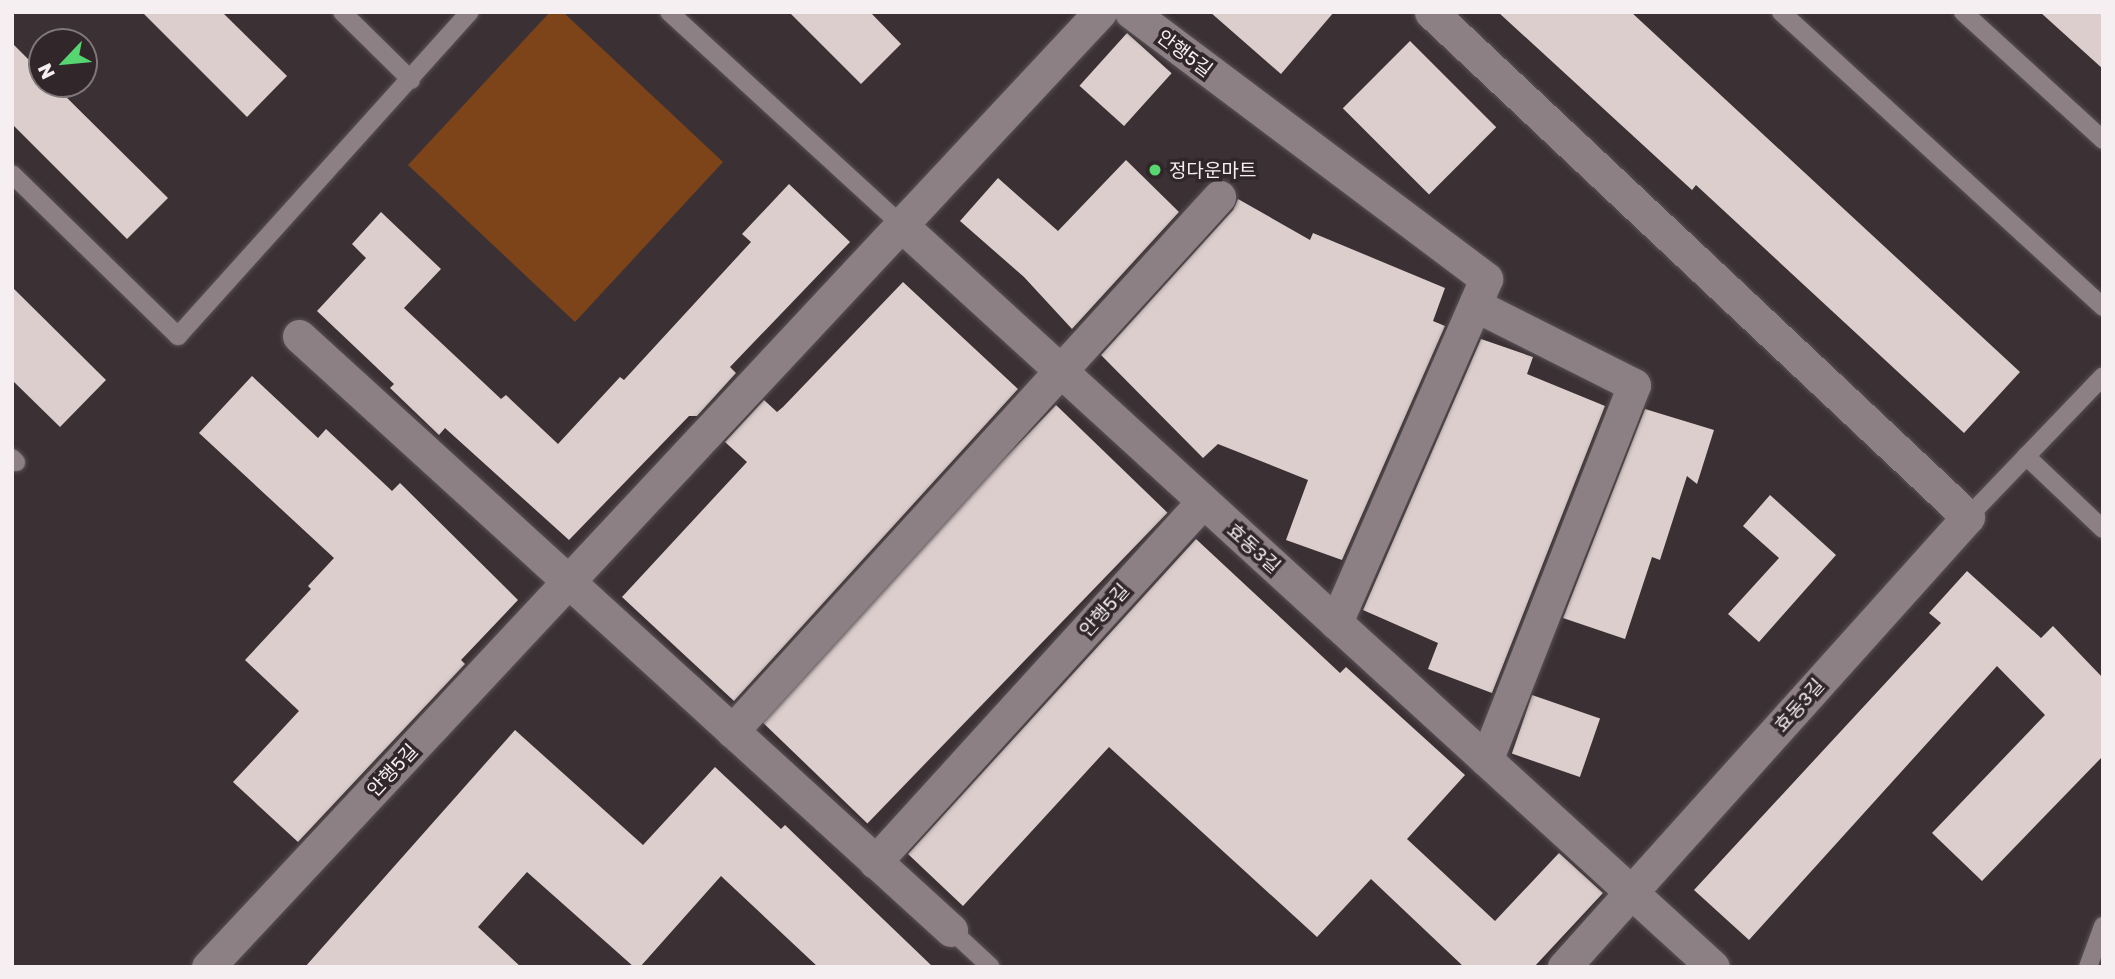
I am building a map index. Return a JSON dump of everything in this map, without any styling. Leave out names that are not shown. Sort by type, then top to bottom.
[{"type":"street","name":"안행5길","points":[[216,964],[900,224],[1100,12]]},
{"type":"street","name":"안행5길","points":[[1131,12],[1486,279],[1336,623]]},
{"type":"street","points":[[1432,12],[1968,517]]},
{"type":"street","points":[[732,731],[1219,197]]},
{"type":"street","points":[[900,224],[1203,502]]},
{"type":"street","points":[[1475,305],[1634,385],[1486,760]]},
{"type":"street","points":[[299,336],[951,930]]},
{"type":"street","name":"안행5길","points":[[875,862],[1203,502]]},
{"type":"street","name":"효동3길","points":[[1203,502],[1631,893]]},
{"type":"street","name":"효동3길","points":[[1564,967],[1968,517]]},
{"type":"street","points":[[1631,893],[1713,967]]},
{"type":"lane","points":[[342,12],[411,80]]},
{"type":"lane","points":[[12,174],[178,335],[470,12]]},
{"type":"lane","points":[[669,12],[900,224]]},
{"type":"lane","points":[[1781,12],[2103,307]]},
{"type":"lane","points":[[1963,12],[2103,140]]},
{"type":"lane","points":[[1968,517],[2103,376]]},
{"type":"lane","points":[[2026,456],[2103,529]]},
{"type":"lane","points":[[2094,962],[2103,926]]},
{"type":"lane","points":[[951,930],[991,967]]},
{"type":"shaded area","points":[[550,12],[563,12],[723,162],[575,322],[408,165]]},
{"type":"building","points":[[142,12],[222,12],[287,76],[247,117]]},
{"type":"building","points":[[789,12],[870,12],[901,44],[861,84]]},
{"type":"building","points":[[1210,12],[1334,12],[1281,74]]},
{"type":"building","points":[[1498,12],[1631,12],[2020,372],[1964,433],[1696,185],[1692,190]]},
{"type":"building","points":[[2040,12],[2103,12],[2103,69]]},
{"type":"building","points":[[1127,33],[1172,73],[1124,126],[1079,86]]},
{"type":"building","points":[[1410,41],[1496,127],[1429,194],[1343,108]]},
{"type":"building","points":[[12,43],[28,59],[28,98],[67,98],[168,198],[127,239],[12,124]]},
{"type":"building","points":[[1126,160],[1179,212],[1072,329],[1024,277],[960,221],[998,178],[1058,231]]},
{"type":"building","points":[[789,184],[850,242],[730,367],[736,373],[697,416],[689,416],[569,540],[445,428],[439,435],[390,388],[394,384],[317,311],[366,258],[352,244],[381,212],[441,269],[404,308],[501,399],[506,395],[558,444],[620,377],[624,380],[751,242],[742,234]]},
{"type":"building","points":[[1238,199],[1310,240],[1313,233],[1445,288],[1433,321],[1445,326],[1342,560],[1286,540],[1308,480],[1218,444],[1203,458],[1101,355],[1233,210]]},
{"type":"building","points":[[903,282],[1018,389],[734,701],[622,597],[747,462],[725,442],[764,400],[777,412],[783,407]]},
{"type":"building","points":[[12,287],[106,380],[60,427],[12,380]]},
{"type":"building","points":[[1481,339],[1533,357],[1527,374],[1605,406],[1492,693],[1428,669],[1438,643],[1363,610]]},
{"type":"building","points":[[252,376],[318,438],[326,429],[392,491],[400,483],[518,600],[461,660],[465,664],[298,842],[233,782],[299,711],[245,660],[311,589],[308,586],[334,558],[199,433]]},
{"type":"building","points":[[1056,405],[1167,513],[867,823],[756,716]]},
{"type":"building","points":[[1645,409],[1714,430],[1697,484],[1687,476],[1660,560],[1652,557],[1625,639],[1563,618]]},
{"type":"building","points":[[1770,495],[1836,555],[1759,642],[1728,614],[1779,558],[1743,526]]},
{"type":"building","points":[[1196,539],[1340,673],[1346,667],[1465,775],[1407,839],[1495,921],[1559,853],[1603,893],[1534,967],[1464,967],[1371,879],[1317,937],[1109,747],[963,906],[908,854]]},
{"type":"building","points":[[1967,571],[2041,638],[2053,626],[2103,678],[2103,756],[1982,881],[1932,833],[2045,715],[1997,666],[1749,940],[1694,890],[1941,623],[1929,613]]},
{"type":"building","points":[[1532,695],[1600,718],[1580,777],[1512,754]]},
{"type":"building","points":[[515,730],[643,845],[715,767],[781,829],[785,825],[933,967],[818,967],[721,876],[640,967],[634,967],[527,872],[478,927],[521,967],[305,967]]},
{"type":"place","name":"정다운마트","points":[[1155,170]]}]
